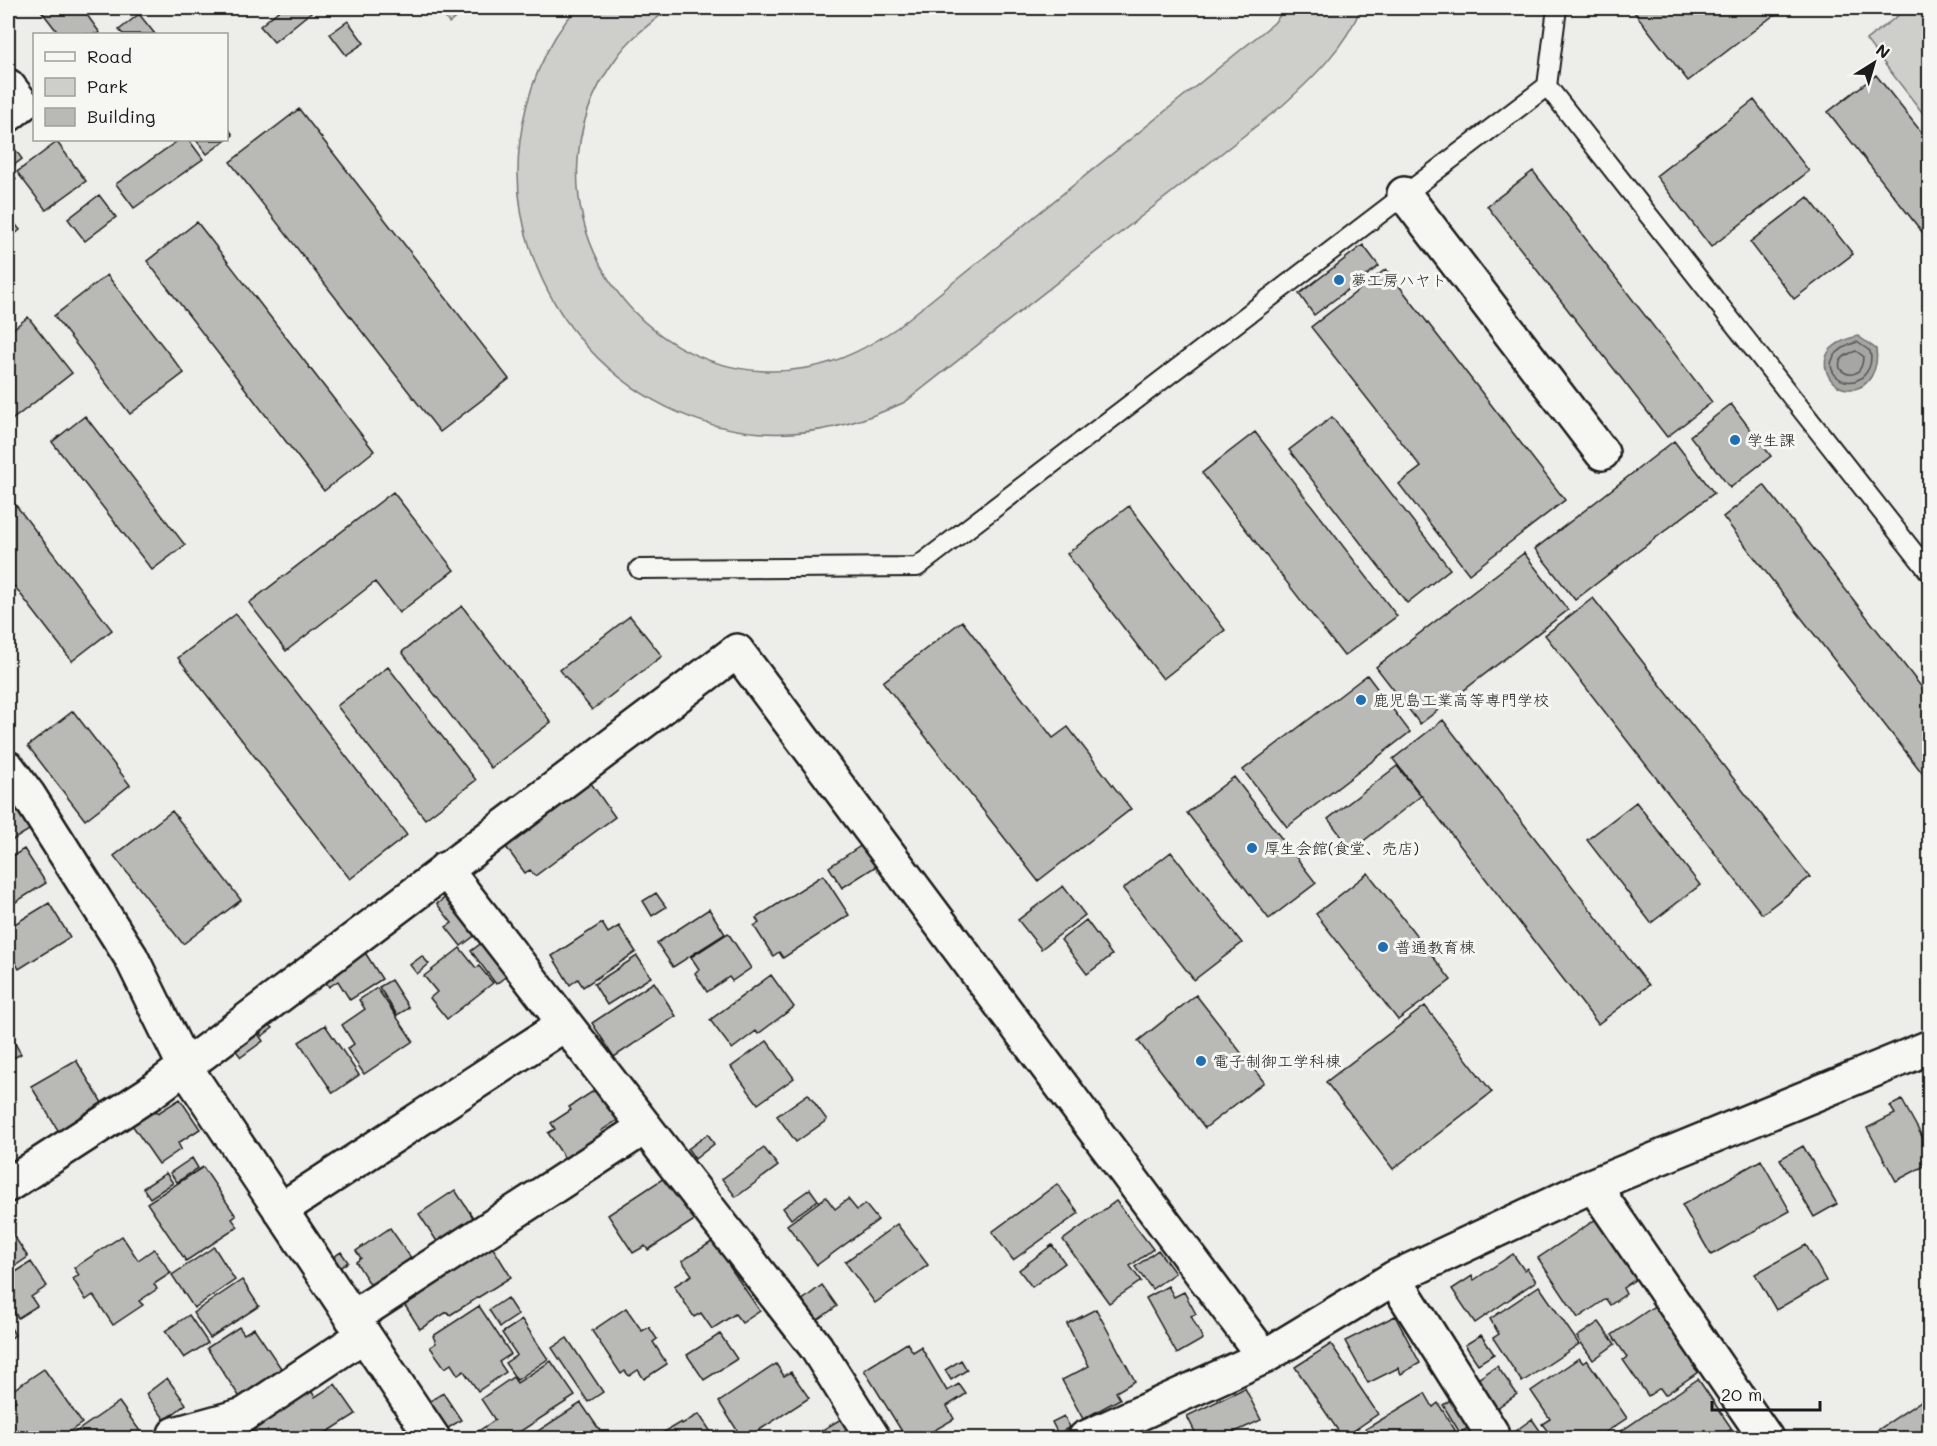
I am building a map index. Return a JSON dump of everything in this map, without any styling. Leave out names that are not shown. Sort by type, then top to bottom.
[{"type":"street","points":[[8,86],[22,104],[8,115]]},
{"type":"street","points":[[1404,194],[1602,453]]},
{"type":"street","points":[[8,1185],[150,1093],[737,651],[1264,1357]]},
{"type":"street","points":[[8,768],[131,957],[185,1067],[433,1438]]},
{"type":"street","points":[[445,869],[816,1347],[873,1438]]},
{"type":"street","points":[[280,1210],[566,1024]]},
{"type":"street","points":[[1085,1438],[1120,1431],[1264,1357],[1394,1278],[1593,1185],[1929,1047]]},
{"type":"street","points":[[175,1434],[244,1415],[358,1326],[645,1126]]},
{"type":"street","points":[[1593,1185],[1766,1438]]},
{"type":"street","points":[[1394,1278],[1491,1432]]},
{"type":"lane","points":[[1557,8],[1547,86],[1929,573]]},
{"type":"lane","points":[[639,569],[917,567],[1547,86]]},
{"type":"green space","points":[[438,8],[469,8],[449,23]]},
{"type":"green space","points":[[577,8],[670,8],[629,43],[617,57],[588,112],[578,169],[585,225],[607,277],[642,320],[689,352],[745,369],[807,368],[843,357],[877,341],[898,327],[1274,23],[1286,8],[1361,8],[1337,48],[1317,72],[1283,105],[905,402],[850,423],[821,430],[792,433],[734,429],[680,413],[631,386],[589,349],[555,304],[532,253],[519,198],[520,140],[532,87],[546,53]]},
{"type":"green space","points":[[1908,8],[1929,8],[1929,121],[1866,40]]},
{"type":"water","points":[[1858,336],[1876,349],[1876,363],[1867,382],[1856,389],[1848,389],[1835,384],[1830,379],[1825,366],[1826,359],[1833,347]]},
{"type":"building","points":[[39,8],[82,8],[100,33],[58,33]]},
{"type":"building","points":[[282,8],[316,8],[274,42],[260,26]]},
{"type":"building","points":[[1631,8],[1783,8],[1688,81]]},
{"type":"building","points":[[139,14],[154,33],[122,33],[119,30]]},
{"type":"building","points":[[348,21],[364,43],[346,55],[330,34]]},
{"type":"building","points":[[1876,75],[1930,143],[1930,242],[1828,112]]},
{"type":"building","points":[[1754,100],[1809,171],[1711,247],[1656,176]]},
{"type":"building","points":[[299,109],[509,379],[440,432],[230,162]]},
{"type":"building","points":[[228,128],[233,135],[228,139]]},
{"type":"building","points":[[178,141],[190,141],[203,159],[134,208],[116,184]]},
{"type":"building","points":[[197,141],[225,141],[207,154]]},
{"type":"building","points":[[57,142],[86,181],[46,210],[17,172]]},
{"type":"building","points":[[12,145],[22,159],[9,169],[16,179],[8,185],[8,148]]},
{"type":"building","points":[[1533,171],[1712,402],[1667,437],[1487,206]]},
{"type":"building","points":[[99,195],[116,217],[85,241],[68,219]]},
{"type":"building","points":[[1808,197],[1853,254],[1794,299],[1750,242]]},
{"type":"building","points":[[8,215],[20,230],[8,240]]},
{"type":"building","points":[[197,222],[374,451],[324,491],[147,261]]},
{"type":"building","name":"夢工房ハヤト","points":[[1363,245],[1379,266],[1314,315],[1299,294]]},
{"type":"building","points":[[1386,269],[1565,500],[1469,574],[1399,484],[1421,467],[1311,327]]},
{"type":"building","points":[[107,275],[184,373],[130,414],[54,316]]},
{"type":"building","points":[[28,317],[72,373],[8,423],[8,333]]},
{"type":"building","points":[[1731,404],[1771,456],[1730,488],[1690,436]]},
{"type":"building","points":[[85,416],[185,545],[152,570],[52,442]]},
{"type":"building","points":[[1332,417],[1450,569],[1407,603],[1289,450]]},
{"type":"building","points":[[1255,432],[1397,616],[1344,656],[1202,473]]},
{"type":"building","points":[[1674,441],[1714,493],[1575,600],[1535,549]]},
{"type":"building","points":[[1764,485],[1930,698],[1930,770],[1923,774],[1723,517]]},
{"type":"building","points":[[393,492],[454,570],[399,613],[375,582],[286,651],[249,603]]},
{"type":"building","points":[[8,495],[112,630],[72,661],[8,578]]},
{"type":"building","points":[[1129,506],[1225,630],[1163,679],[1067,554]]},
{"type":"building","points":[[1524,553],[1568,610],[1420,724],[1376,667]]},
{"type":"building","points":[[1593,598],[1810,877],[1762,914],[1545,635]]},
{"type":"building","points":[[462,606],[551,722],[491,768],[402,652]]},
{"type":"building","points":[[236,614],[407,835],[350,879],[178,658]]},
{"type":"building","points":[[630,616],[662,656],[592,710],[560,670]]},
{"type":"building","points":[[962,621],[1053,738],[1068,727],[1131,809],[1038,881],[883,682]]},
{"type":"building","points":[[388,667],[476,780],[425,819],[337,706]]},
{"type":"building","points":[[1367,675],[1410,732],[1287,827],[1243,770]]},
{"type":"building","points":[[73,711],[130,785],[85,820],[28,746]]},
{"type":"building","points":[[1443,720],[1649,985],[1598,1024],[1393,759]]},
{"type":"building","points":[[1397,766],[1421,796],[1352,850],[1328,819]]},
{"type":"building","name":"厚生会館(食堂、売店)","points":[[1234,777],[1316,883],[1269,919],[1187,813]]},
{"type":"building","points":[[588,779],[615,817],[535,876],[530,870],[525,873],[506,847],[510,843],[507,838]]},
{"type":"building","points":[[8,783],[34,827],[8,843]]},
{"type":"building","points":[[1636,802],[1700,885],[1651,923],[1587,840]]},
{"type":"building","points":[[172,811],[241,900],[183,944],[114,856]]},
{"type":"building","points":[[865,843],[878,865],[842,888],[829,867]]},
{"type":"building","points":[[24,849],[46,883],[8,907],[8,859]]},
{"type":"building","points":[[1171,852],[1242,943],[1194,980],[1123,889]]},
{"type":"building","name":"普通教育棟","points":[[1368,873],[1451,980],[1398,1020],[1316,914]]},
{"type":"building","points":[[823,875],[849,915],[783,958],[779,952],[773,956],[754,926],[759,923],[756,918]]},
{"type":"building","points":[[1063,886],[1085,915],[1041,949],[1018,920]]},
{"type":"building","points":[[451,893],[481,931],[461,946],[446,927],[452,923],[437,904]]},
{"type":"building","points":[[656,893],[666,907],[652,916],[643,901]]},
{"type":"building","points":[[49,903],[70,937],[19,969],[8,950],[8,928]]},
{"type":"building","points":[[709,909],[725,934],[673,967],[657,943]]},
{"type":"building","points":[[1086,920],[1112,955],[1087,974],[1061,940]]},
{"type":"building","points":[[602,923],[608,933],[619,926],[636,952],[583,987],[578,979],[570,985],[552,956]]},
{"type":"building","points":[[728,933],[751,968],[732,981],[729,977],[707,992],[695,973],[699,969],[691,957]]},
{"type":"building","points":[[487,939],[512,972],[496,984],[471,951]]},
{"type":"building","points":[[460,948],[476,968],[479,966],[493,983],[447,1019],[430,998],[437,992],[424,976]]},
{"type":"building","points":[[364,951],[382,979],[350,1000],[338,981],[329,987],[323,978]]},
{"type":"building","points":[[422,956],[429,964],[417,974],[410,965]]},
{"type":"building","points":[[637,956],[651,977],[607,1005],[594,984]]},
{"type":"building","points":[[771,975],[794,1007],[758,1034],[756,1031],[732,1049],[710,1020]]},
{"type":"building","points":[[391,980],[409,1008],[397,1015],[379,987]]},
{"type":"building","points":[[654,982],[676,1016],[614,1057],[592,1023]]},
{"type":"building","points":[[377,988],[413,1041],[364,1074],[347,1049],[354,1044],[342,1025],[365,1009],[359,1000]]},
{"type":"building","name":"電子制御工学科棟","points":[[1196,995],[1264,1082],[1205,1128],[1138,1041]]},
{"type":"building","points":[[1425,1006],[1492,1092],[1393,1169],[1326,1082]]},
{"type":"building","points":[[266,1021],[273,1028],[262,1036],[256,1028]]},
{"type":"building","points":[[325,1025],[359,1075],[333,1093],[299,1042]]},
{"type":"building","points":[[255,1029],[263,1041],[241,1057],[232,1046]]},
{"type":"building","points":[[8,1031],[21,1054],[8,1061]]},
{"type":"building","points":[[767,1041],[794,1078],[758,1104],[731,1067]]},
{"type":"building","points":[[76,1060],[104,1106],[59,1132],[31,1086]]},
{"type":"building","points":[[1930,1083],[1930,1097],[1924,1084]]},
{"type":"building","points":[[598,1088],[619,1119],[601,1131],[604,1135],[566,1160],[548,1133],[555,1129],[551,1123],[571,1110],[569,1107]]},
{"type":"building","points":[[808,1094],[827,1120],[796,1142],[777,1116]]},
{"type":"building","points":[[180,1099],[200,1129],[178,1143],[181,1149],[159,1164],[130,1122],[153,1107],[158,1113]]},
{"type":"building","points":[[1902,1100],[1930,1151],[1930,1163],[1896,1181],[1867,1128],[1895,1114],[1890,1106]]},
{"type":"building","points":[[708,1134],[714,1144],[695,1159],[688,1149]]},
{"type":"building","points":[[1803,1146],[1837,1204],[1814,1217],[1780,1159]]},
{"type":"building","points":[[764,1148],[778,1166],[736,1197],[722,1179]]},
{"type":"building","points":[[192,1158],[198,1168],[177,1182],[170,1173]]},
{"type":"building","points":[[1761,1160],[1790,1211],[1711,1255],[1682,1205]]},
{"type":"building","points":[[203,1167],[236,1216],[232,1219],[238,1227],[186,1261],[147,1203]]},
{"type":"building","points":[[166,1173],[173,1183],[150,1198],[143,1188]]},
{"type":"building","points":[[667,1176],[696,1219],[648,1250],[645,1246],[633,1253],[608,1215]]},
{"type":"building","points":[[1057,1184],[1079,1213],[1013,1260],[992,1232]]},
{"type":"building","points":[[810,1189],[818,1200],[791,1219],[783,1208]]},
{"type":"building","points":[[455,1190],[476,1222],[440,1246],[419,1214]]},
{"type":"building","points":[[826,1197],[835,1209],[848,1199],[857,1210],[865,1204],[878,1220],[817,1265],[787,1225]]},
{"type":"building","points":[[1116,1201],[1153,1249],[1130,1266],[1141,1281],[1109,1303],[1063,1240]]},
{"type":"building","points":[[1598,1218],[1639,1277],[1623,1288],[1626,1294],[1610,1305],[1606,1299],[1578,1318],[1538,1258]]},
{"type":"building","points":[[897,1224],[928,1265],[875,1303],[845,1262]]},
{"type":"building","points":[[390,1228],[414,1262],[373,1289],[356,1262],[361,1258],[356,1251]]},
{"type":"building","points":[[12,1233],[28,1257],[12,1268],[8,1262],[8,1237]]},
{"type":"building","points":[[122,1236],[138,1260],[154,1249],[171,1273],[154,1284],[157,1289],[139,1301],[143,1305],[113,1325],[93,1295],[86,1300],[73,1279],[79,1275],[74,1268]]},
{"type":"building","points":[[488,1240],[511,1277],[450,1315],[447,1312],[420,1329],[399,1296]]},
{"type":"building","points":[[713,1241],[718,1248],[722,1244],[734,1262],[729,1266],[760,1311],[742,1323],[735,1314],[712,1329],[701,1313],[694,1317],[674,1286],[692,1275],[682,1261]]},
{"type":"building","points":[[1052,1245],[1065,1263],[1032,1287],[1019,1270]]},
{"type":"building","points":[[1806,1245],[1826,1281],[1776,1310],[1755,1274]]},
{"type":"building","points":[[214,1247],[235,1280],[194,1308],[172,1275]]},
{"type":"building","points":[[1158,1250],[1175,1273],[1152,1289],[1135,1267]]},
{"type":"building","points":[[341,1252],[348,1262],[334,1272],[327,1261]]},
{"type":"building","points":[[1513,1254],[1524,1270],[1527,1268],[1536,1281],[1475,1323],[1452,1289],[1472,1276],[1474,1280]]},
{"type":"building","points":[[31,1262],[47,1286],[31,1297],[37,1306],[18,1318],[8,1303],[8,1277]]},
{"type":"building","points":[[242,1280],[259,1306],[210,1338],[193,1313]]},
{"type":"building","points":[[822,1285],[837,1306],[815,1322],[800,1302]]},
{"type":"building","points":[[1168,1286],[1174,1297],[1184,1292],[1196,1314],[1191,1316],[1203,1339],[1177,1354],[1146,1298]]},
{"type":"building","points":[[1539,1286],[1579,1344],[1522,1382],[1493,1338],[1499,1334],[1490,1319]]},
{"type":"building","points":[[507,1298],[518,1315],[500,1327],[489,1310]]},
{"type":"building","points":[[1656,1305],[1696,1364],[1693,1366],[1698,1372],[1665,1395],[1660,1388],[1648,1396],[1623,1360],[1627,1357],[1612,1335]]},
{"type":"building","points":[[479,1306],[511,1354],[499,1362],[506,1372],[478,1391],[464,1371],[458,1375],[451,1364],[445,1368],[430,1347],[436,1343],[433,1336]]},
{"type":"building","points":[[626,1308],[642,1331],[649,1327],[657,1339],[653,1342],[667,1364],[644,1379],[638,1370],[629,1376],[625,1371],[621,1374],[592,1331]]},
{"type":"building","points":[[1096,1309],[1135,1381],[1116,1392],[1120,1399],[1083,1419],[1062,1380],[1089,1366],[1067,1324]]},
{"type":"building","points":[[189,1315],[208,1343],[184,1358],[165,1331]]},
{"type":"building","points":[[1395,1316],[1420,1363],[1401,1374],[1398,1368],[1368,1383],[1345,1341]]},
{"type":"building","points":[[522,1320],[548,1359],[517,1380],[505,1363],[517,1355],[502,1333]]},
{"type":"building","points":[[1599,1322],[1615,1344],[1593,1360],[1577,1337]]},
{"type":"building","points":[[8,1323],[15,1335],[8,1340]]},
{"type":"building","points":[[239,1327],[244,1334],[254,1328],[287,1377],[245,1405],[207,1348]]},
{"type":"building","points":[[720,1334],[737,1359],[704,1380],[687,1355]]},
{"type":"building","points":[[1481,1335],[1494,1354],[1478,1364],[1465,1345]]},
{"type":"building","points":[[567,1338],[603,1392],[588,1402],[552,1348]]},
{"type":"building","points":[[907,1343],[913,1352],[921,1347],[947,1391],[959,1384],[966,1394],[947,1406],[954,1419],[921,1438],[906,1438],[864,1370]]},
{"type":"building","points":[[1331,1344],[1378,1414],[1343,1438],[1295,1367]]},
{"type":"building","points":[[1579,1358],[1583,1363],[1587,1360],[1627,1418],[1597,1438],[1553,1438],[1542,1424],[1550,1419],[1531,1391]]},
{"type":"building","points":[[961,1360],[967,1370],[951,1380],[945,1370]]},
{"type":"building","points":[[551,1361],[575,1396],[510,1438],[481,1438],[477,1432],[495,1420],[481,1399],[513,1377],[517,1383]]},
{"type":"building","points":[[776,1364],[784,1376],[791,1372],[809,1398],[747,1438],[742,1438],[719,1402]]},
{"type":"building","points":[[1497,1366],[1517,1394],[1494,1410],[1475,1381]]},
{"type":"building","points":[[44,1369],[82,1423],[60,1438],[19,1438],[8,1422],[10,1413],[8,1406],[16,1401],[10,1392]]},
{"type":"building","points":[[167,1378],[186,1404],[165,1420],[146,1394]]},
{"type":"building","points":[[1698,1379],[1732,1429],[1718,1438],[1620,1438],[1617,1434]]},
{"type":"building","points":[[306,1383],[315,1397],[335,1384],[356,1414],[318,1438],[245,1438],[238,1427]]},
{"type":"building","points":[[1245,1388],[1261,1420],[1222,1438],[1198,1438],[1187,1416]]},
{"type":"building","points":[[443,1393],[461,1420],[445,1430],[427,1403]]},
{"type":"building","points":[[1425,1393],[1433,1407],[1438,1403],[1455,1430],[1450,1434],[1454,1438],[1351,1438]]},
{"type":"building","points":[[1930,1395],[1930,1438],[1879,1438],[1875,1432]]},
{"type":"building","points":[[1455,1397],[1473,1425],[1460,1433],[1443,1405]]},
{"type":"building","points":[[119,1402],[145,1438],[67,1438]]},
{"type":"building","points":[[581,1403],[605,1438],[527,1438]]},
{"type":"building","points":[[699,1414],[715,1438],[654,1438],[681,1422],[682,1424]]},
{"type":"building","points":[[846,1416],[860,1438],[809,1438]]},
{"type":"building","points":[[1064,1416],[1070,1427],[1058,1434],[1052,1422]]},
{"type":"building","points":[[1532,1419],[1545,1438],[1512,1438],[1510,1435]]},
{"type":"place","name":"夢工房ハヤト","points":[[1339,280]]},
{"type":"place","name":"学生課","points":[[1735,440]]},
{"type":"place","name":"鹿児島工業高等専門学校","points":[[1361,700]]},
{"type":"place","name":"厚生会館(食堂、売店)","points":[[1252,848]]},
{"type":"place","name":"普通教育棟","points":[[1383,947]]},
{"type":"place","name":"電子制御工学科棟","points":[[1201,1061]]}]
